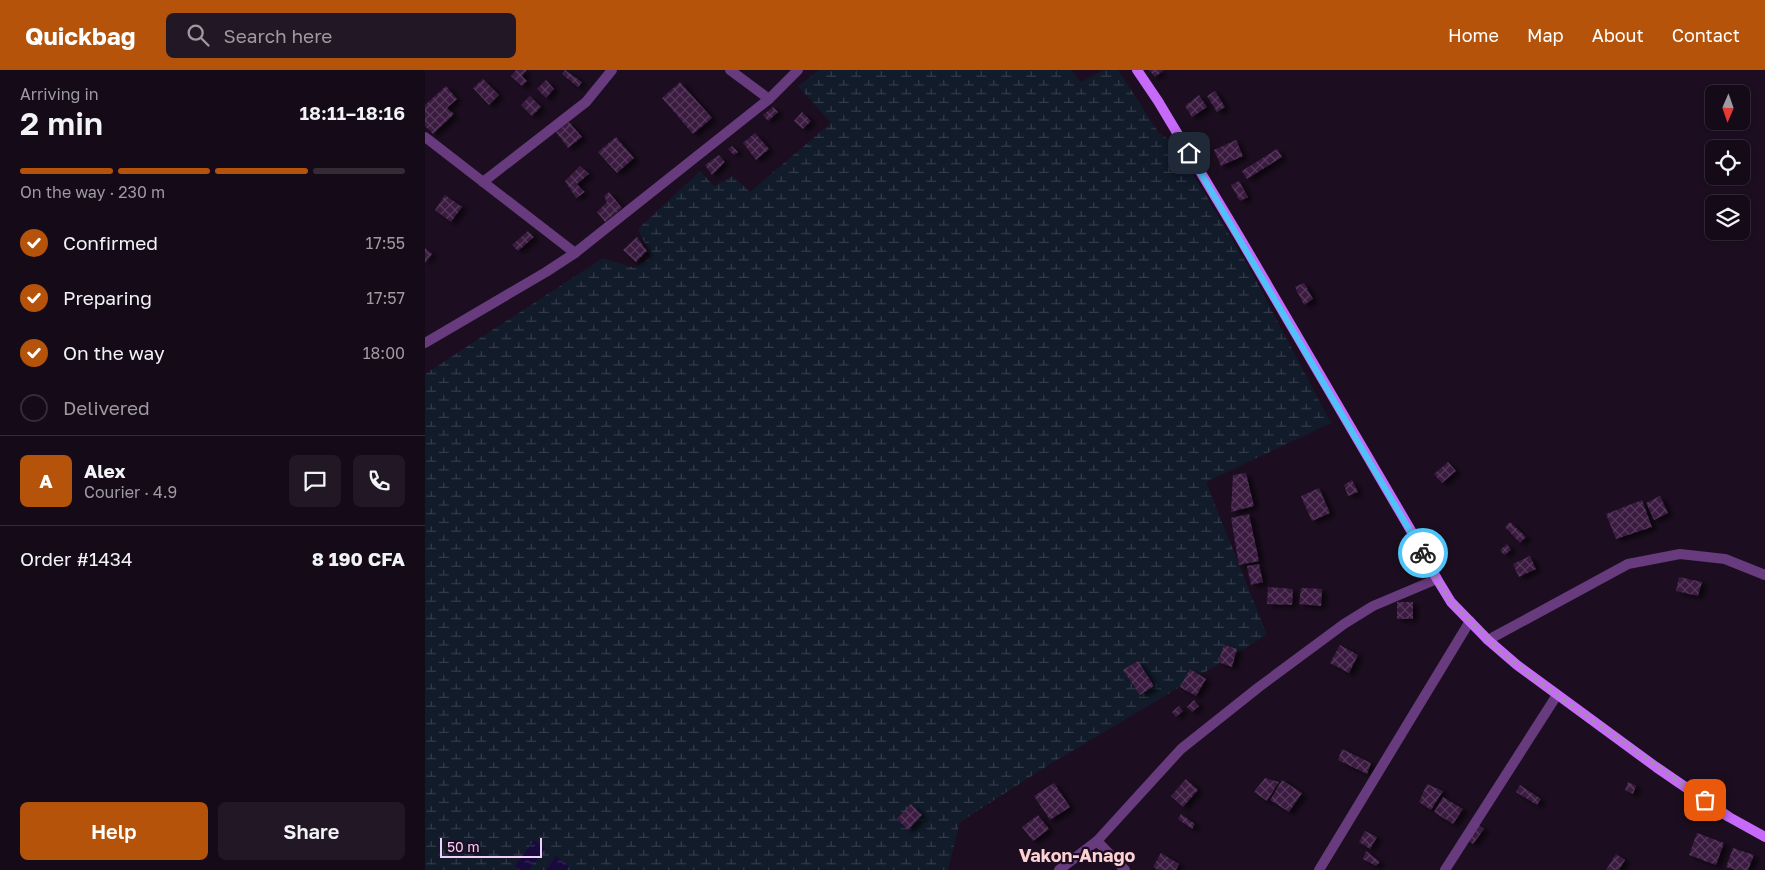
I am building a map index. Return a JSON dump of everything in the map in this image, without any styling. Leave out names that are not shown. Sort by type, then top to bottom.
[{"type":"main road","points":[[1137,70],[1158,101],[1239,238],[1451,602],[1488,640],[1517,666],[1685,787],[1729,816],[1765,836]]},
{"type":"street","points":[[483,182],[586,102],[612,70]]},
{"type":"street","points":[[730,70],[769,99]]},
{"type":"street","points":[[425,343],[575,253],[769,99],[798,70]]},
{"type":"street","points":[[425,137],[575,253]]},
{"type":"street","points":[[1488,640],[1628,564],[1680,554],[1725,560],[1765,575]]},
{"type":"street","points":[[1059,870],[1097,841],[1181,749],[1259,687],[1344,624],[1373,606],[1401,592],[1437,580]]},
{"type":"street","points":[[1319,870],[1470,621]]},
{"type":"street","points":[[1445,870],[1557,695]]},
{"type":"street","points":[[1097,841],[1125,870]]},
{"type":"green space","points":[[819,70],[1071,70],[1081,82],[1104,70],[1118,70],[1159,133],[1175,144],[1251,271],[1331,423],[1206,482],[1267,635],[1047,766],[960,822],[948,870],[425,870],[425,374],[603,258],[635,268],[651,257],[638,229],[700,171],[714,186],[733,176],[750,192],[831,123],[798,86]]},
{"type":"water","points":[[534,840],[545,849],[529,870],[520,870],[515,866]]},
{"type":"water","points":[[556,856],[569,866],[567,870],[546,870]]},
{"type":"building","points":[[516,70],[527,70],[522,76],[527,81],[522,86],[511,76]]},
{"type":"building","points":[[565,70],[582,82],[578,87],[562,74]]},
{"type":"building","points":[[1149,70],[1164,70],[1155,77]]},
{"type":"building","points":[[483,79],[499,95],[489,105],[473,88]]},
{"type":"building","points":[[546,80],[554,89],[546,98],[537,89]]},
{"type":"building","points":[[680,82],[712,118],[693,134],[662,98]]},
{"type":"building","points":[[446,86],[457,99],[447,108],[454,114],[433,134],[425,126],[425,105]]},
{"type":"building","points":[[1215,91],[1225,107],[1217,112],[1207,96]]},
{"type":"building","points":[[1199,95],[1207,107],[1192,117],[1185,106]]},
{"type":"building","points":[[530,96],[541,107],[532,116],[521,105]]},
{"type":"building","points":[[773,107],[778,112],[768,121],[763,115]]},
{"type":"building","points":[[802,112],[811,121],[803,129],[794,121]]},
{"type":"building","points":[[569,122],[582,137],[568,148],[556,132]]},
{"type":"building","points":[[755,133],[769,149],[756,160],[743,143]]},
{"type":"building","points":[[616,137],[634,158],[617,173],[598,152]]},
{"type":"building","points":[[1236,140],[1243,156],[1221,166],[1214,150]]},
{"type":"building","points":[[732,146],[738,152],[734,155],[728,149]]},
{"type":"building","points":[[1277,149],[1282,157],[1247,179],[1242,171]]},
{"type":"building","points":[[719,155],[725,162],[712,175],[705,165]]},
{"type":"building","points":[[580,166],[589,174],[577,184],[585,192],[576,198],[565,181]]},
{"type":"building","points":[[1239,181],[1248,197],[1240,201],[1231,185]]},
{"type":"building","points":[[609,192],[622,208],[605,222],[597,212],[607,202],[604,196]]},
{"type":"building","points":[[445,195],[462,207],[451,222],[435,210]]},
{"type":"building","points":[[528,231],[534,237],[518,251],[512,245]]},
{"type":"building","points":[[637,237],[647,251],[636,262],[623,250]]},
{"type":"building","points":[[425,248],[432,254],[425,263]]},
{"type":"building","points":[[1304,283],[1313,299],[1304,305],[1295,287]]},
{"type":"building","points":[[1448,462],[1456,471],[1442,483],[1434,474]]},
{"type":"building","points":[[1246,473],[1254,506],[1231,512],[1233,475]]},
{"type":"building","points":[[1352,480],[1358,492],[1348,496],[1344,485]]},
{"type":"building","points":[[1319,488],[1330,513],[1312,521],[1301,496]]},
{"type":"building","points":[[1660,496],[1668,513],[1654,520],[1646,503]]},
{"type":"building","points":[[1642,500],[1652,527],[1616,539],[1606,514]]},
{"type":"building","points":[[1249,514],[1259,561],[1239,565],[1231,518]]},
{"type":"building","points":[[1510,522],[1526,537],[1520,543],[1505,527]]},
{"type":"building","points":[[1507,544],[1511,550],[1504,555],[1500,550]]},
{"type":"building","points":[[1530,556],[1536,569],[1519,577],[1513,564]]},
{"type":"building","points":[[1259,564],[1263,582],[1251,585],[1247,566]]},
{"type":"building","points":[[1679,577],[1702,582],[1698,596],[1676,591]]},
{"type":"building","points":[[1268,587],[1293,589],[1292,605],[1267,604]]},
{"type":"building","points":[[1301,588],[1322,589],[1321,606],[1299,604]]},
{"type":"building","points":[[1397,602],[1413,602],[1413,619],[1397,619]]},
{"type":"building","points":[[1224,645],[1237,649],[1232,667],[1218,662]]},
{"type":"building","points":[[1340,645],[1358,655],[1349,673],[1330,663]]},
{"type":"building","points":[[1138,661],[1154,686],[1140,695],[1123,670]]},
{"type":"building","points":[[1190,669],[1206,679],[1196,696],[1180,687]]},
{"type":"building","points":[[1194,700],[1199,706],[1192,712],[1187,707]]},
{"type":"building","points":[[1179,706],[1183,711],[1176,717],[1172,712]]},
{"type":"building","points":[[1342,749],[1371,763],[1367,774],[1338,760]]},
{"type":"building","points":[[1265,778],[1279,782],[1267,801],[1254,792]]},
{"type":"building","points":[[1186,779],[1198,790],[1183,807],[1171,796]]},
{"type":"building","points":[[1282,780],[1302,793],[1289,812],[1270,800]]},
{"type":"building","points":[[1628,782],[1636,786],[1633,794],[1625,790]]},
{"type":"building","points":[[1054,783],[1070,807],[1050,820],[1034,796]]},
{"type":"building","points":[[1427,784],[1443,791],[1431,810],[1419,802]]},
{"type":"building","points":[[1520,785],[1541,799],[1537,805],[1516,792]]},
{"type":"building","points":[[1443,797],[1463,809],[1453,824],[1434,812]]},
{"type":"building","points":[[911,804],[922,815],[908,830],[897,819]]},
{"type":"building","points":[[1181,814],[1195,824],[1192,829],[1178,819]]},
{"type":"building","points":[[1038,815],[1049,829],[1033,841],[1022,827]]},
{"type":"building","points":[[1477,824],[1484,829],[1473,844],[1466,839]]},
{"type":"building","points":[[1365,831],[1377,837],[1370,849],[1359,842]]},
{"type":"building","points":[[1697,833],[1724,843],[1716,865],[1689,855]]},
{"type":"building","points":[[1733,848],[1754,855],[1748,870],[1736,870],[1726,867]]},
{"type":"building","points":[[1366,851],[1380,862],[1376,866],[1363,859]]},
{"type":"building","points":[[1161,853],[1179,864],[1176,870],[1158,870],[1153,867]]},
{"type":"building","points":[[1616,854],[1625,860],[1619,870],[1606,870]]},
{"type":"way so far","points":[[1423,553],[1451,602],[1501,652],[1517,666],[1656,767],[1705,800]]},
{"type":"district","name":"Vakon-Anago","points":[[1077,855]]},
{"type":"route","points":[[1189,153],[1423,553]]}]
